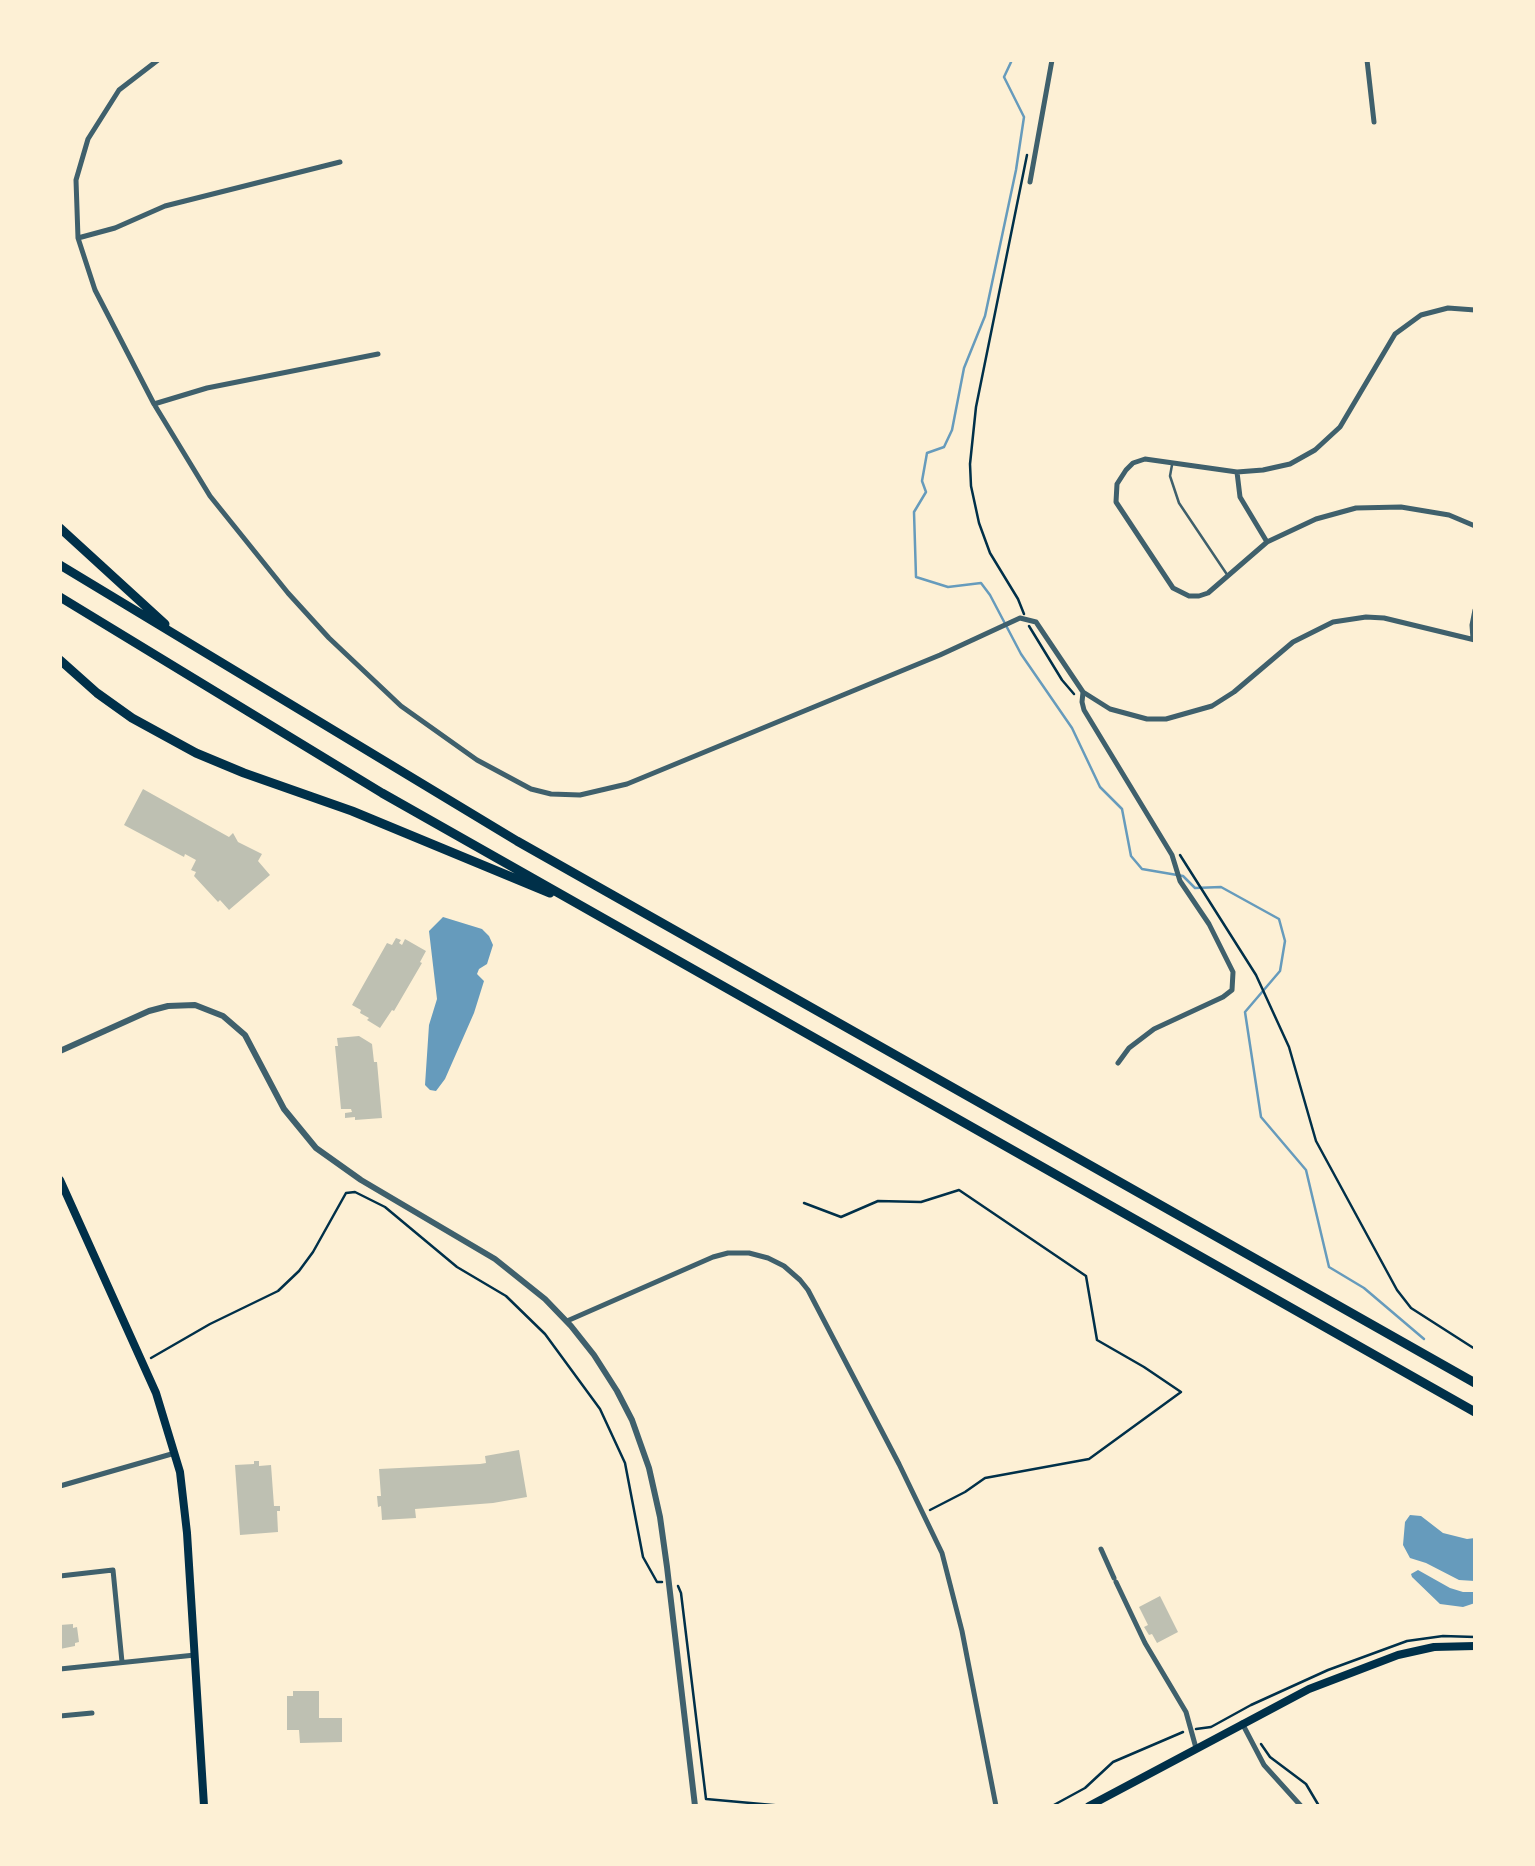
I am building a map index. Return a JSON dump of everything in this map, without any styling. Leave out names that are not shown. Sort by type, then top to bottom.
[{"type":"highway","points":[[60,528],[172,634]]},
{"type":"highway","points":[[60,566],[484,822],[1475,1383]]},
{"type":"highway","points":[[60,597],[346,771],[1475,1412]]},
{"type":"highway","points":[[60,660],[132,718],[206,758],[352,811],[585,908]]},
{"type":"main road","points":[[60,1180],[143,1361],[175,1453],[188,1533],[204,1806]]},
{"type":"main road","points":[[1089,1806],[1309,1690],[1398,1655],[1434,1647],[1475,1646]]},
{"type":"street","points":[[158,60],[119,90],[88,139],[76,180],[78,238],[95,290],[154,404],[210,496],[279,583],[329,638],[401,706],[477,760],[531,788],[572,796],[639,779],[940,655],[1010,622],[1028,619],[1040,627],[1083,692],[1110,710],[1128,716],[1166,719],[1212,706],[1293,642],[1333,622],[1384,618],[1474,638],[1475,610]]},
{"type":"street","points":[[1030,182],[1052,60]]},
{"type":"street","points":[[1367,60],[1374,122]]},
{"type":"street","points":[[78,238],[115,228],[164,206],[340,162]]},
{"type":"street","points":[[1475,310],[1448,308],[1421,314],[1396,334],[1340,427],[1314,450],[1290,464],[1237,472],[1145,459],[1126,470],[1117,484],[1116,502],[1173,588],[1190,596],[1208,593],[1267,542],[1316,519],[1356,508],[1400,507],[1449,515],[1475,526]]},
{"type":"street","points":[[154,404],[208,388],[378,354]]},
{"type":"street","points":[[1237,472],[1240,497],[1267,542]]},
{"type":"street","points":[[1083,692],[1084,710],[1172,855],[1180,881],[1210,924],[1233,972],[1232,990],[1224,997],[1154,1029],[1129,1048],[1118,1064]]},
{"type":"street","points":[[60,1050],[168,1006],[200,1006],[223,1016],[245,1035],[284,1109],[316,1148],[361,1180],[495,1259],[568,1321],[609,1377],[638,1436],[655,1492],[695,1806]]},
{"type":"street","points":[[568,1321],[718,1256],[744,1252],[773,1260],[794,1274],[808,1290],[942,1553],[996,1806]]},
{"type":"street","points":[[60,1486],[175,1453]]},
{"type":"street","points":[[1102,1549],[1145,1643],[1186,1712],[1196,1748]]},
{"type":"street","points":[[60,1576],[114,1570],[122,1662]]},
{"type":"street","points":[[60,1670],[195,1655]]},
{"type":"street","points":[[60,1716],[92,1712]]},
{"type":"street","points":[[1242,1723],[1264,1765],[1301,1806]]},
{"type":"lane","points":[[1172,462],[1170,476],[1179,502],[1228,577]]},
{"type":"path","points":[[1027,156],[976,407],[971,486],[978,523],[990,553],[1062,680],[1082,702]]},
{"type":"path","points":[[1177,850],[1261,985],[1288,1046],[1314,1136],[1397,1290],[1411,1308],[1475,1349]]},
{"type":"path","points":[[804,1203],[842,1216],[878,1201],[920,1202],[959,1190],[1086,1276],[1097,1340],[1181,1392],[1088,1459],[985,1478],[924,1513]]},
{"type":"path","points":[[151,1358],[278,1291],[313,1252],[346,1193],[355,1192],[384,1207],[457,1267],[506,1296],[545,1334],[600,1409],[624,1463],[643,1557],[656,1582],[676,1582],[682,1594],[706,1798],[784,1806]]},
{"type":"path","points":[[1200,1728],[1211,1727],[1251,1705]]},
{"type":"path","points":[[1052,1806],[1085,1788],[1114,1762],[1184,1732]]},
{"type":"path","points":[[1258,1738],[1270,1756],[1306,1784],[1319,1806]]},
{"type":"water","points":[[443,917],[482,929],[493,945],[487,964],[477,974],[484,981],[474,1013],[436,1091],[425,1085],[429,1025],[437,999],[429,931]]},
{"type":"water","points":[[1410,1515],[1421,1516],[1443,1533],[1475,1538],[1475,1581],[1459,1580],[1410,1558],[1403,1545],[1405,1522]]},
{"type":"water","points":[[1418,1570],[1450,1588],[1475,1592],[1475,1603],[1463,1607],[1440,1604],[1412,1577]]},
{"type":"building","points":[[143,789],[229,837],[233,833],[238,842],[262,854],[258,861],[270,875],[229,910],[194,876],[196,872],[191,870],[196,860],[124,825]]},
{"type":"building","points":[[396,938],[402,945],[405,939],[426,951],[394,1011],[380,1028],[352,1005],[387,943],[392,945]]},
{"type":"building","points":[[359,1036],[372,1044],[382,1118],[345,1118],[351,1109],[341,1109],[335,1046],[337,1038]]},
{"type":"building","points":[[519,1450],[527,1497],[415,1509],[416,1518],[382,1520],[377,1496],[381,1496],[379,1469],[480,1464],[486,1463],[485,1456]]},
{"type":"building","points":[[259,1461],[259,1466],[271,1465],[274,1506],[280,1506],[278,1532],[240,1535],[235,1465]]},
{"type":"building","points":[[1160,1596],[1178,1632],[1157,1643],[1144,1627],[1148,1625],[1139,1607]]},
{"type":"building","points":[[73,1624],[79,1642],[60,1649],[60,1625]]},
{"type":"building","points":[[293,1691],[319,1691],[319,1718],[342,1718],[342,1742],[300,1743],[299,1730],[287,1730],[287,1696],[293,1696]]},
{"type":"waterway","points":[[1012,60],[1004,77],[1024,117],[1016,170],[985,316],[964,368],[952,430],[944,447],[927,453],[922,481],[926,492],[914,512],[916,577],[948,587],[981,583],[1021,654],[1072,728],[1100,787],[1122,809],[1131,856],[1142,869],[1183,876],[1195,888],[1221,887],[1279,919],[1285,941],[1280,971],[1245,1012],[1261,1117],[1306,1170],[1329,1267],[1364,1288],[1424,1339]]}]
